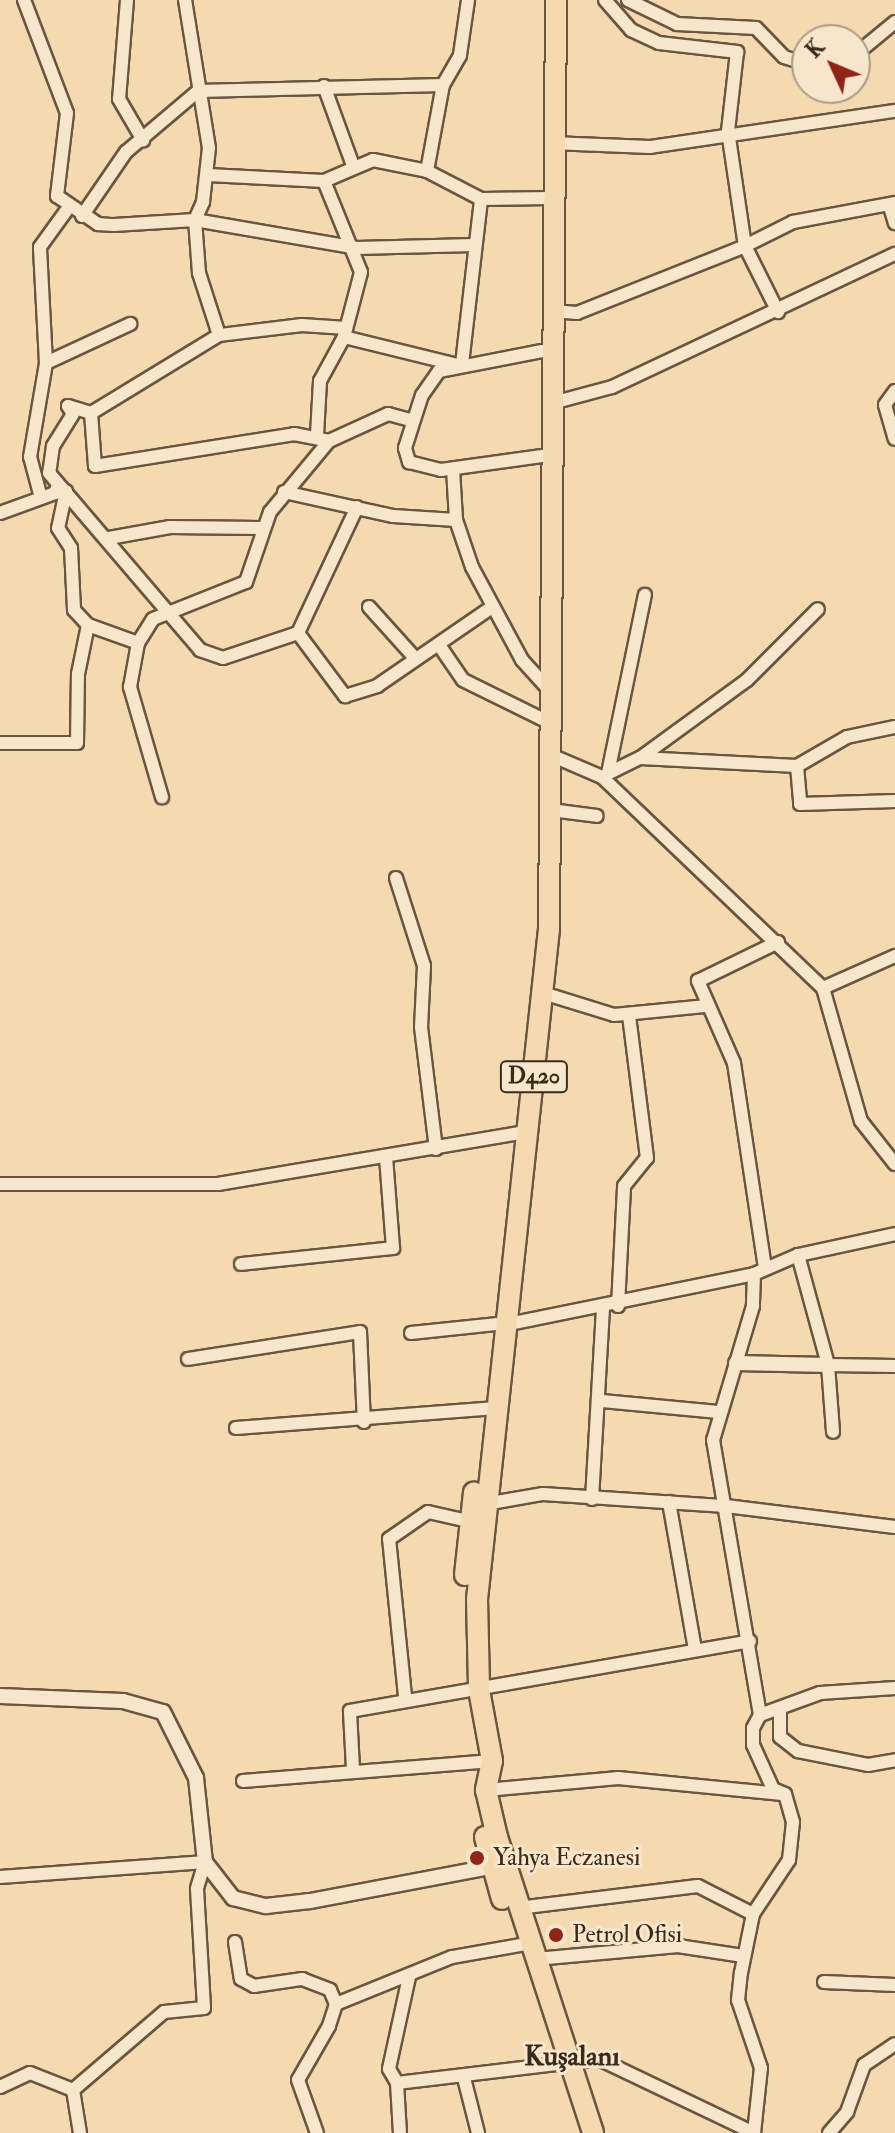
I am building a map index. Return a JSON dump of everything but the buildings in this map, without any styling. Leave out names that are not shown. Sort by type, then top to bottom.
[{"type":"highway","name":"D420","points":[[544,0],[546,198],[542,456],[546,686]]},
{"type":"highway","name":"D420","points":[[524,1137],[536,952],[556,402],[546,198],[556,0]]},
{"type":"highway","name":"D420","points":[[529,1949],[518,1908],[497,1866],[486,1790],[487,1763],[474,1690],[475,1523],[503,1324],[543,993],[553,756],[544,722]]},
{"type":"highway","name":"D420","points":[[475,1523],[485,1504],[490,1408]]},
{"type":"highway","name":"D420","points":[[487,1763],[479,1801],[497,1866],[593,2133]]},
{"type":"highway","name":"D420","points":[[567,2060],[581,2133]]},
{"type":"street","points":[[24,0],[67,113],[66,158],[55,187],[69,207],[82,216],[98,224],[195,220],[357,248],[473,245]]},
{"type":"street","points":[[127,0],[119,99],[143,140]]},
{"type":"street","points":[[185,0],[208,175],[195,220],[199,273],[219,335]]},
{"type":"street","points":[[427,171],[443,85],[460,55],[468,0]]},
{"type":"street","points":[[605,0],[631,30],[659,43],[735,49],[728,131],[745,246],[778,312]]},
{"type":"street","points":[[628,0],[677,24],[756,28],[784,57],[791,59]]},
{"type":"street","points":[[871,42],[895,22]]},
{"type":"street","points":[[82,216],[115,164],[198,91],[443,85]]},
{"type":"street","points":[[324,86],[352,163]]},
{"type":"street","points":[[551,143],[650,147],[728,131],[895,111]]},
{"type":"street","points":[[208,175],[324,181],[352,163],[427,171],[481,199],[546,198]]},
{"type":"street","points":[[162,797],[130,687],[138,643],[153,619],[194,597],[238,589],[252,572],[260,528],[323,438],[320,381],[345,332],[360,283],[357,248],[324,181]]},
{"type":"street","points":[[458,364],[481,199]]},
{"type":"street","points":[[553,311],[577,313],[745,246],[793,222],[892,205],[895,223]]},
{"type":"street","points":[[40,494],[30,457],[46,363],[40,247],[69,207]]},
{"type":"street","points":[[556,402],[591,396],[778,312],[895,254]]},
{"type":"street","points":[[46,363],[130,324]]},
{"type":"street","points":[[357,507],[298,633],[239,656],[207,656],[173,610],[49,473],[50,456],[73,414],[68,406],[91,413],[219,335],[302,325],[345,332],[458,364]]},
{"type":"street","points":[[542,351],[458,364],[429,383],[411,420],[405,458],[453,469],[542,456]]},
{"type":"street","points":[[895,391],[885,405],[895,439]]},
{"type":"street","points":[[91,413],[95,466],[323,438],[388,414],[411,420]]},
{"type":"street","points":[[453,469],[456,520],[492,607],[546,686]]},
{"type":"street","points":[[0,513],[40,494],[55,493],[62,488]]},
{"type":"street","points":[[62,488],[58,528],[73,558],[71,603],[88,625],[138,643]]},
{"type":"street","points":[[284,492],[357,507],[456,520]]},
{"type":"street","points":[[109,538],[170,527],[260,528]]},
{"type":"street","points":[[606,774],[645,595]]},
{"type":"street","points":[[369,607],[415,658]]},
{"type":"street","points":[[298,633],[345,696],[377,686],[492,607]]},
{"type":"street","points":[[606,774],[640,758],[747,680],[818,609]]},
{"type":"street","points":[[0,743],[77,743],[78,674],[88,625]]},
{"type":"street","points":[[439,645],[463,680],[544,722]]},
{"type":"street","points":[[640,758],[797,766],[847,737],[895,727]]},
{"type":"street","points":[[553,756],[606,774],[823,988],[861,1121],[895,1164]]},
{"type":"street","points":[[797,766],[800,804],[895,801]]},
{"type":"street","points":[[551,810],[597,816]]},
{"type":"street","points":[[396,878],[424,966],[421,1027],[436,1149]]},
{"type":"street","points":[[778,942],[698,981],[705,1006],[718,1018],[734,1063],[760,1271],[736,1363],[718,1412],[713,1440],[750,1641],[760,1715],[753,1745],[773,1789],[785,1794]]},
{"type":"street","points":[[823,988],[895,956]]},
{"type":"street","points":[[543,993],[629,1015],[705,1006]]},
{"type":"street","points":[[618,1306],[624,1186],[647,1158],[629,1015]]},
{"type":"street","points":[[0,1184],[218,1184],[524,1137]]},
{"type":"street","points":[[241,1264],[393,1248],[386,1157]]},
{"type":"street","points":[[411,1333],[503,1324],[618,1306],[760,1271],[798,1255],[895,1234]]},
{"type":"street","points":[[798,1255],[828,1365],[833,1432]]},
{"type":"street","points":[[592,1499],[602,1401],[603,1309]]},
{"type":"street","points":[[188,1359],[360,1332],[364,1422]]},
{"type":"street","points":[[736,1363],[895,1366]]},
{"type":"street","points":[[602,1401],[718,1412]]},
{"type":"street","points":[[236,1428],[364,1422],[490,1408]]},
{"type":"street","points":[[485,1504],[543,1494],[726,1506],[895,1527]]},
{"type":"street","points":[[669,1502],[695,1650]]},
{"type":"street","points":[[405,1696],[389,1539],[428,1512],[475,1523]]},
{"type":"street","points":[[353,1769],[350,1711],[394,1708],[405,1696],[474,1690],[750,1641]]},
{"type":"street","points":[[760,1715],[820,1693],[895,1688]]},
{"type":"street","points":[[0,1696],[123,1701],[163,1712],[196,1778],[205,1862],[197,1889],[204,2008],[164,2012],[73,2090]]},
{"type":"street","points":[[780,1709],[780,1737],[798,1751],[868,1765],[895,1760]]},
{"type":"street","points":[[243,1781],[353,1769],[487,1763]]},
{"type":"street","points":[[486,1790],[618,1778],[785,1794]]},
{"type":"street","points":[[397,2083],[464,2078],[567,2060],[599,2059],[754,2133],[763,2091],[738,2000],[743,1956],[753,1914],[789,1860],[793,1822],[785,1794]]},
{"type":"street","points":[[205,1862],[233,1898],[266,1906],[497,1866]]},
{"type":"street","points":[[0,1877],[205,1862]]},
{"type":"street","points":[[518,1908],[698,1886],[753,1914]]},
{"type":"street","points":[[235,1942],[241,1979],[254,1986],[316,1982],[336,2004]]},
{"type":"street","points":[[317,2133],[298,2080],[336,2004],[452,1957],[529,1949],[678,1946],[743,1956]]},
{"type":"street","points":[[400,2133],[397,2083],[389,2069],[409,1977]]},
{"type":"street","points":[[824,1982],[895,1985]]},
{"type":"street","points":[[838,2131],[864,2065],[895,2044]]},
{"type":"street","points":[[0,2087],[30,2073],[73,2090]]},
{"type":"street","points":[[464,2078],[478,2133]]},
{"type":"street","points":[[73,2090],[80,2133]]},
{"type":"place","name":"Yahya Eczanesi","points":[[477,1858]]},
{"type":"place","name":"Petrol Ofisi","points":[[556,1935]]},
{"type":"district","name":"Kuşalanı","points":[[572,2057]]}]
